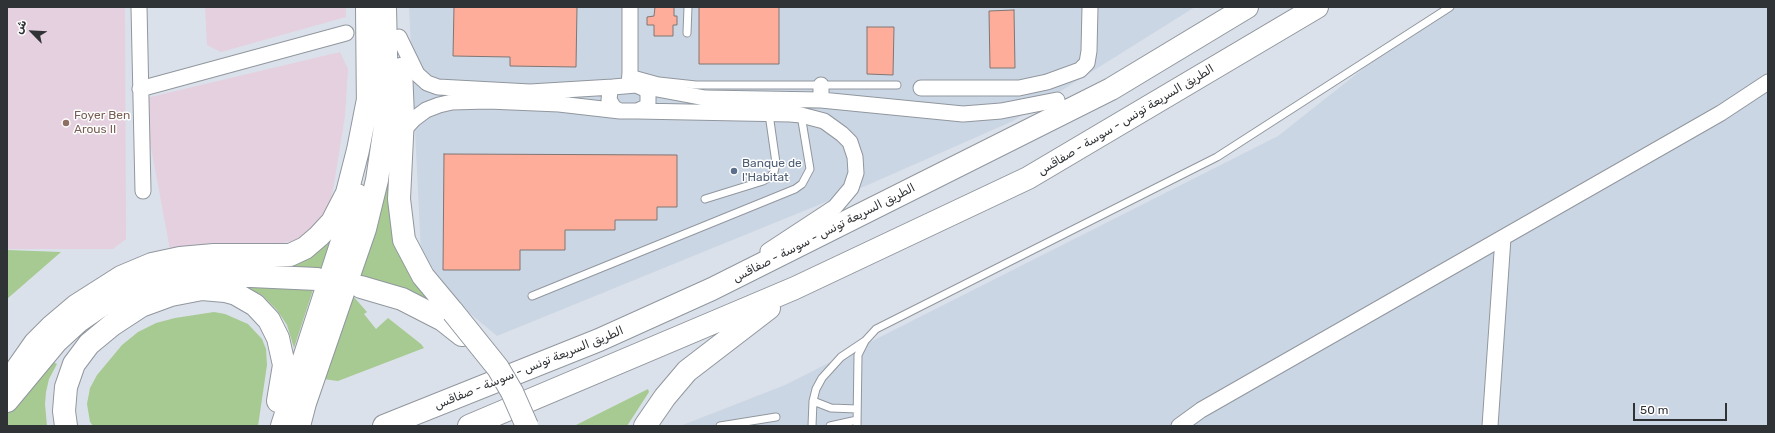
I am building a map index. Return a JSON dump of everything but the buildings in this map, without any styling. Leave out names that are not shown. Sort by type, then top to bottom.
[{"type":"highway","points":[[299,426],[309,367],[359,188],[368,126],[367,7]]},
{"type":"highway","points":[[282,426],[309,367],[365,229],[377,180],[384,140],[387,98],[385,7]]},
{"type":"highway","points":[[393,7],[399,37],[403,102],[399,199],[404,240],[423,276],[448,316],[482,349],[502,374],[512,392],[527,426]]},
{"type":"highway","name":"الطريق السريعة تونس - سوسة - صفاقس","points":[[384,426],[599,340],[712,290],[1111,89],[1247,7]]},
{"type":"highway","name":"الطريق السريعة تونس - سوسة - صفاقس","points":[[469,426],[795,288],[1028,178],[1317,7]]},
{"type":"highway","points":[[1057,100],[1111,89]]},
{"type":"highway","points":[[7,382],[35,343],[51,327],[76,305],[121,277],[152,264],[180,258],[214,255],[290,254],[305,248],[332,222],[347,193],[358,150],[368,99]]},
{"type":"highway","points":[[7,401],[56,342],[102,305],[128,293],[179,278],[207,274],[317,279]]},
{"type":"highway","points":[[361,287],[402,299],[448,316]]},
{"type":"highway","points":[[645,426],[665,397],[687,371],[795,288]]},
{"type":"highway","points":[[66,426],[64,411],[66,387],[74,364],[89,344],[112,325],[136,309],[156,300],[186,291],[202,289],[225,291],[236,294],[255,305],[269,320],[278,338],[284,364],[283,379],[273,426]]},
{"type":"street","points":[[139,7],[143,191]]},
{"type":"street","points":[[630,7],[633,81],[648,93],[648,102],[646,107],[637,112]]},
{"type":"street","points":[[921,88],[1019,88],[1046,82],[1080,70],[1087,63],[1089,51],[1090,7]]},
{"type":"street","points":[[140,89],[346,33]]},
{"type":"street","points":[[399,37],[417,74],[427,83],[438,87],[530,92],[613,86],[633,81],[691,97],[723,100],[820,100],[963,114],[1001,111],[1057,100]]},
{"type":"street","points":[[1179,426],[1201,410],[1721,113],[1768,82]]},
{"type":"street","points":[[820,100],[821,85]]},
{"type":"street","points":[[613,86],[610,90],[609,100],[614,108],[620,111]]},
{"type":"street","points":[[402,132],[414,119],[426,110],[439,105],[452,102],[488,101],[559,104],[637,112],[801,115],[824,121],[833,127],[850,142],[856,165],[851,188],[834,207],[712,290]]},
{"type":"street","points":[[1490,426],[1503,238]]},
{"type":"lane","points":[[687,33],[688,7]]},
{"type":"lane","points":[[812,426],[813,401],[816,389],[831,367],[841,357],[865,341],[876,329],[1217,157],[1450,7]]},
{"type":"lane","points":[[633,81],[659,81],[696,85],[897,85]]},
{"type":"lane","points":[[705,199],[763,181],[771,176],[774,172],[776,163],[769,114]]},
{"type":"lane","points":[[532,296],[795,189],[802,184],[810,169],[801,115]]},
{"type":"lane","points":[[830,426],[857,423],[858,355],[865,341]]},
{"type":"lane","points":[[813,401],[831,408],[857,409]]},
{"type":"lane","points":[[720,426],[776,417]]},
{"type":"shaded area","name":"Foyer Ben Arous II","points":[[7,7],[125,7],[126,239],[113,249],[7,249]]},
{"type":"shaded area","points":[[205,7],[346,7],[346,17],[221,52],[207,45]]},
{"type":"shaded area","points":[[409,7],[1195,7],[1013,121],[870,184],[497,336],[467,311],[421,254]]},
{"type":"shaded area","points":[[1441,7],[1768,7],[1768,426],[680,426],[785,385],[1278,136]]},
{"type":"shaded area","points":[[340,52],[348,69],[345,116],[329,209],[312,231],[296,240],[278,244],[170,250],[142,99]]},
{"type":"green space","points":[[386,185],[392,186],[389,213],[392,233],[397,250],[410,276],[432,302],[359,276]]},
{"type":"green space","points":[[333,238],[320,270],[261,266]]},
{"type":"green space","points":[[7,250],[61,252],[7,299]]},
{"type":"green space","points":[[241,285],[313,290],[294,348],[287,325],[277,310],[262,295]]},
{"type":"green space","points":[[353,296],[367,312],[364,314],[376,329],[388,318],[424,348],[338,381],[323,379]]},
{"type":"green space","points":[[214,312],[225,314],[248,324],[262,339],[266,349],[267,365],[258,426],[93,426],[90,422],[87,404],[90,388],[97,375],[122,345],[138,332],[156,323],[175,318]]},
{"type":"green space","points":[[50,360],[57,364],[49,379],[46,392],[45,404],[47,426],[7,426],[7,410]]},
{"type":"green space","points":[[648,389],[649,392],[627,426],[574,426]]},
{"type":"place","name":"Foyer Ben Arous II","points":[[66,123]]},
{"type":"place","name":"Banque de l'Habitat","points":[[734,171]]}]
